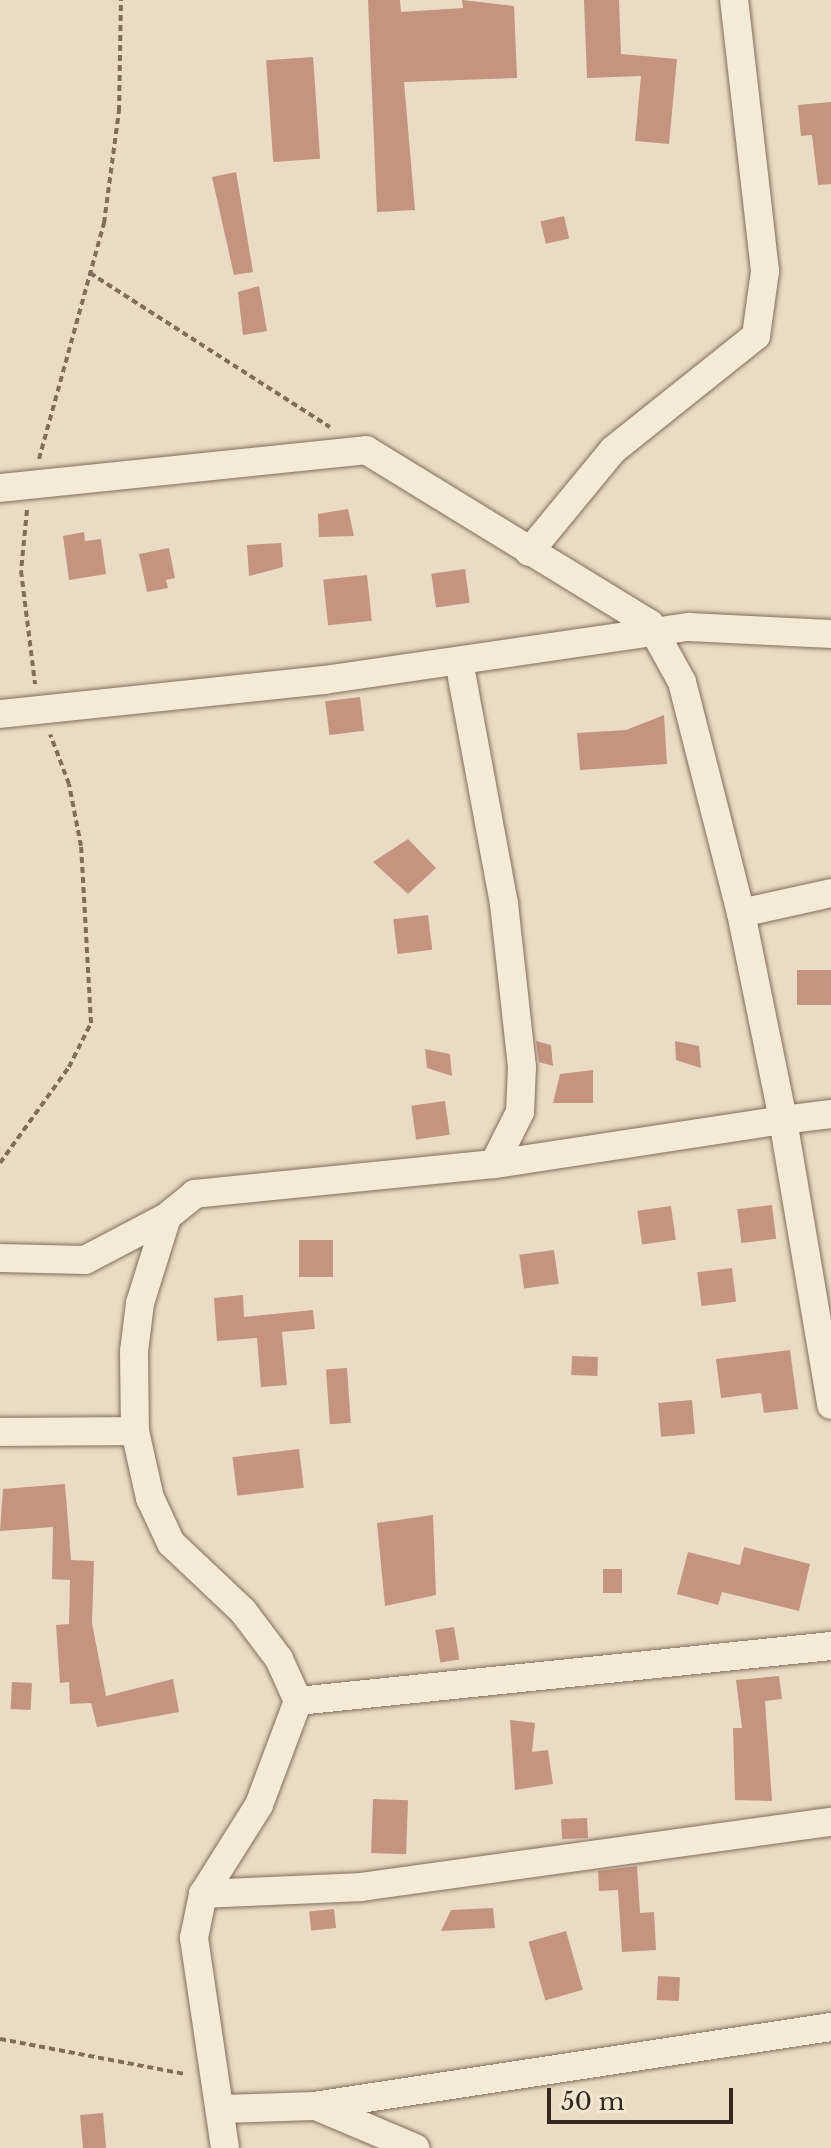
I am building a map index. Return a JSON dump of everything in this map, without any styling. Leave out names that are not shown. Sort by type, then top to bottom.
[{"type":"street","points":[[529,552],[613,450],[756,336],[765,271],[734,0]]},
{"type":"street","points":[[0,488],[32,489],[366,450],[657,633],[682,682],[741,913],[783,1120],[831,1405]]},
{"type":"street","points":[[0,714],[459,661],[736,625],[831,634]]},
{"type":"street","points":[[459,661],[504,904],[522,1067],[520,1112],[494,1164]]},
{"type":"street","points":[[741,913],[831,893]]},
{"type":"street","points":[[0,1258],[85,1260],[167,1217],[195,1194],[494,1164],[831,1114]]},
{"type":"street","points":[[167,1217],[140,1303],[135,1431],[158,1524],[243,1611],[279,1659],[298,1701],[259,1805],[203,1894],[195,1968],[220,2080],[225,2148]]},
{"type":"street","points":[[0,1432],[135,1431]]},
{"type":"street","points":[[298,1701],[831,1646]]},
{"type":"street","points":[[203,1894],[361,1887],[831,1822]]},
{"type":"street","points":[[224,2109],[314,2106],[831,2027]]},
{"type":"street","points":[[314,2106],[415,2148]]},
{"type":"path","points":[[0,1163],[69,1067],[91,1023],[81,846],[69,784],[39,709],[21,571],[32,489],[90,273],[119,111],[121,0]]},
{"type":"path","points":[[90,273],[366,450]]},
{"type":"path","points":[[0,2039],[220,2080]]},
{"type":"building","points":[[368,0],[400,0],[401,12],[463,8],[462,0],[514,6],[517,78],[404,82],[415,210],[377,212]]},
{"type":"building","points":[[584,0],[619,0],[621,54],[677,59],[669,144],[635,141],[641,76],[587,78]]},
{"type":"building","points":[[313,57],[320,159],[273,162],[266,60]]},
{"type":"building","points":[[831,102],[831,184],[818,185],[812,135],[801,136],[798,105]]},
{"type":"building","points":[[236,172],[253,272],[234,275],[212,177]]},
{"type":"building","points":[[564,216],[569,238],[546,244],[541,221]]},
{"type":"building","points":[[259,286],[267,331],[243,335],[238,292]]},
{"type":"building","points":[[348,509],[354,536],[319,537],[318,514]]},
{"type":"building","points":[[84,532],[85,541],[101,539],[106,574],[69,580],[63,536]]},
{"type":"building","points":[[281,543],[283,567],[249,576],[247,545]]},
{"type":"building","points":[[169,548],[175,578],[166,580],[168,588],[147,592],[139,554]]},
{"type":"building","points":[[465,569],[470,603],[436,607],[431,574]]},
{"type":"building","points":[[367,575],[372,621],[328,625],[323,580]]},
{"type":"building","points":[[360,697],[364,731],[329,735],[325,701]]},
{"type":"building","points":[[664,715],[667,764],[580,770],[577,733],[626,730]]},
{"type":"building","points":[[408,839],[436,868],[408,894],[373,862]]},
{"type":"building","points":[[428,915],[432,950],[398,954],[393,919]]},
{"type":"building","points":[[797,970],[831,970],[831,1005],[797,1005]]},
{"type":"building","points":[[536,1041],[551,1045],[553,1066],[539,1062]]},
{"type":"building","points":[[675,1041],[699,1046],[701,1068],[676,1060]]},
{"type":"building","points":[[425,1049],[450,1054],[452,1076],[427,1068]]},
{"type":"building","points":[[593,1070],[593,1103],[553,1103],[560,1074]]},
{"type":"building","points":[[445,1101],[450,1135],[416,1139],[411,1106]]},
{"type":"building","points":[[772,1205],[776,1239],[741,1243],[737,1209]]},
{"type":"building","points":[[671,1206],[676,1240],[642,1244],[637,1211]]},
{"type":"building","points":[[299,1240],[333,1240],[333,1277],[299,1277]]},
{"type":"building","points":[[554,1250],[559,1284],[524,1289],[519,1255]]},
{"type":"building","points":[[732,1268],[736,1302],[701,1306],[697,1272]]},
{"type":"building","points":[[243,1295],[244,1317],[313,1310],[315,1329],[282,1332],[287,1385],[261,1387],[257,1338],[217,1341],[214,1298]]},
{"type":"building","points":[[790,1350],[798,1409],[764,1413],[761,1393],[721,1398],[716,1359]]},
{"type":"building","points":[[572,1356],[598,1357],[597,1376],[571,1375]]},
{"type":"building","points":[[347,1368],[351,1423],[330,1424],[326,1369]]},
{"type":"building","points":[[692,1400],[695,1434],[661,1437],[658,1403]]},
{"type":"building","points":[[299,1449],[304,1488],[237,1496],[232,1457]]},
{"type":"building","points":[[65,1484],[71,1560],[94,1561],[92,1623],[106,1696],[173,1679],[179,1712],[97,1727],[91,1703],[70,1704],[69,1682],[60,1683],[56,1625],[69,1624],[70,1580],[52,1579],[53,1527],[0,1531],[3,1489]]},
{"type":"building","points":[[433,1515],[436,1595],[385,1606],[377,1523]]},
{"type":"building","points":[[744,1547],[810,1564],[799,1611],[722,1592],[718,1605],[677,1594],[688,1552],[740,1565]]},
{"type":"building","points":[[603,1569],[622,1569],[622,1593],[603,1593]]},
{"type":"building","points":[[454,1627],[459,1660],[440,1663],[435,1630]]},
{"type":"building","points":[[779,1676],[782,1699],[765,1701],[772,1801],[735,1800],[733,1728],[742,1728],[736,1680]]},
{"type":"building","points":[[12,1682],[32,1683],[31,1710],[11,1709]]},
{"type":"building","points":[[510,1720],[535,1723],[532,1752],[548,1750],[553,1784],[515,1790]]},
{"type":"building","points":[[373,1799],[408,1800],[406,1854],[371,1853]]},
{"type":"building","points":[[587,1818],[588,1838],[562,1839],[561,1819]]},
{"type":"building","points":[[637,1866],[640,1913],[654,1912],[656,1950],[622,1952],[618,1890],[599,1891],[598,1871]]},
{"type":"building","points":[[493,1908],[495,1928],[441,1931],[451,1910]]},
{"type":"building","points":[[334,1909],[336,1928],[311,1931],[309,1912]]},
{"type":"building","points":[[566,1931],[583,1990],[545,2000],[529,1942]]},
{"type":"building","points":[[658,1976],[680,1977],[679,2001],[657,2000]]},
{"type":"building","points":[[103,2113],[106,2148],[83,2148],[80,2115]]}]
